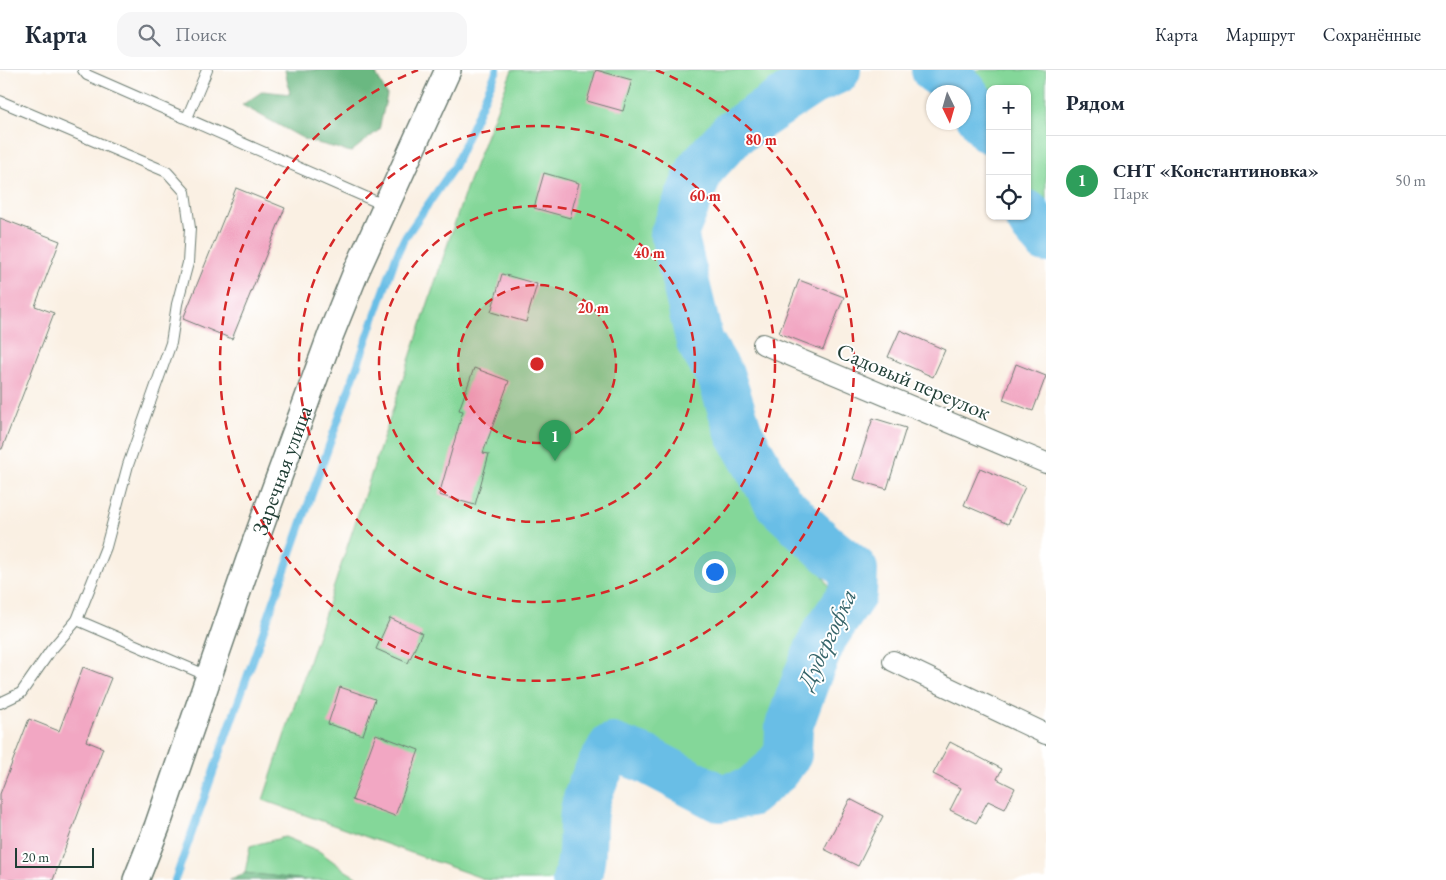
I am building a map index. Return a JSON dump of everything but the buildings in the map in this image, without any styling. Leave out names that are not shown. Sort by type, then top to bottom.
[{"type":"street","name":"Заречная улица","points":[[136,880],[157,827],[253,548],[331,334],[356,272],[448,70]]},
{"type":"street","name":"Садовый переулок","points":[[763,344],[1046,463]]},
{"type":"street","points":[[893,661],[1046,734]]},
{"type":"lane","points":[[84,70],[87,74],[387,206]]},
{"type":"lane","points":[[187,118],[207,70]]},
{"type":"lane","points":[[0,101],[167,172],[185,192],[190,228],[188,263],[177,304],[171,343],[128,465],[106,547],[76,620],[51,650],[21,693],[0,703]]},
{"type":"lane","points":[[76,620],[209,676]]},
{"type":"green space","points":[[285,70],[374,70],[387,95],[379,130],[351,152],[306,140],[242,105],[263,91],[290,94]]},
{"type":"green space","points":[[512,70],[804,70],[775,84],[719,134],[676,188],[661,244],[680,314],[712,411],[758,510],[813,558],[829,586],[806,646],[774,744],[753,773],[719,778],[630,736],[593,740],[573,794],[566,850],[553,880],[487,880],[263,800],[467,186]]},
{"type":"green space","points":[[956,70],[1046,70],[1046,226],[1039,220],[1031,201],[1031,85],[986,85],[986,108],[967,77]]},
{"type":"green space","points":[[285,837],[319,851],[361,880],[305,880],[245,873],[250,846]]},
{"type":"green space","points":[[245,873],[305,880],[228,880]]},
{"type":"waterway","points":[[175,880],[397,254],[404,239],[454,167],[497,70]]},
{"type":"waterway","name":"Дудергофка","points":[[576,880],[581,863],[583,820],[588,794],[612,747],[645,759],[719,798],[749,793],[774,772],[788,754],[789,726],[824,636],[853,593],[854,570],[825,547],[779,504],[739,433],[721,377],[700,342],[674,234],[701,168],[732,134],[811,82],[837,70]]},
{"type":"waterway","name":"Дудергофка","points":[[935,70],[957,85]]},
{"type":"waterway","name":"Дудергофка","points":[[971,103],[986,124]]},
{"type":"waterway","name":"Дудергофка","points":[[1031,220],[1046,239]]},
{"type":"place","name":"СНТ «Константиновка»","points":[[555,461]]}]
